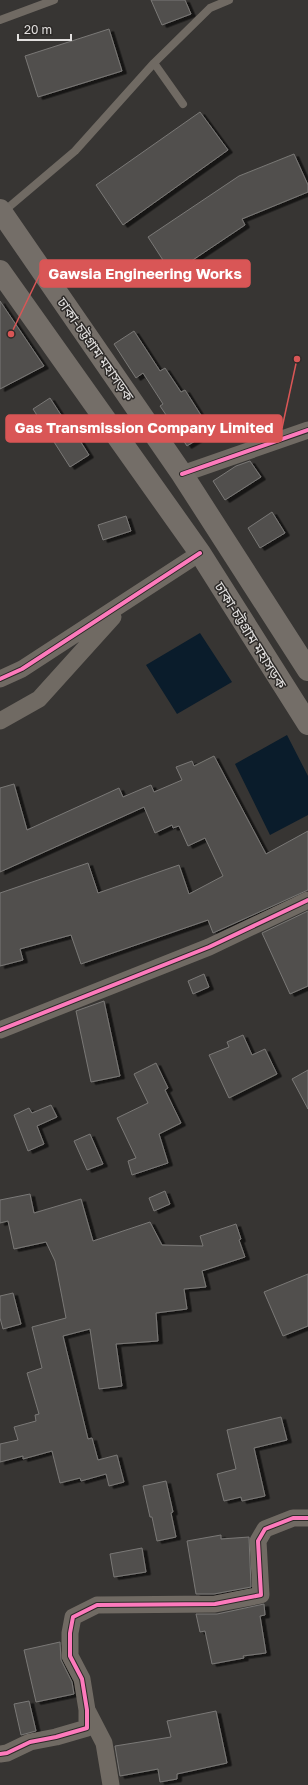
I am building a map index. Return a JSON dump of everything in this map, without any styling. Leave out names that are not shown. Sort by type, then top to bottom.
[{"type":"highway","name":"ঢাকা-চট্টগ্রাম মহাসড়ক","points":[[1,212],[182,474],[308,670]]},
{"type":"highway","name":"ঢাকা-চট্টগ্রাম মহাসড়ক","points":[[0,271],[200,553],[308,724]]},
{"type":"street","points":[[182,474],[308,430]]},
{"type":"street","points":[[0,679],[22,669],[200,553]]},
{"type":"street","points":[[0,721],[39,700],[126,601]]},
{"type":"street","points":[[0,1030],[209,947],[308,900]]},
{"type":"street","points":[[0,1754],[7,1753],[30,1742],[56,1737],[87,1728],[87,1710],[82,1679],[70,1656],[70,1633],[73,1617],[97,1605],[215,1604],[261,1595],[258,1541],[264,1529],[293,1518],[308,1518]]},
{"type":"street","points":[[87,1710],[104,1743],[111,1785]]},
{"type":"lane","points":[[0,20],[54,0]]},
{"type":"lane","points":[[1,212],[75,151],[154,63],[210,8],[229,0]]},
{"type":"lane","points":[[154,63],[183,104]]},
{"type":"water","points":[[200,633],[232,682],[177,714],[146,665]]},
{"type":"water","points":[[287,735],[308,776],[308,815],[270,835],[235,764]]},
{"type":"building","points":[[151,0],[185,0],[191,14],[162,25]]},
{"type":"building","points":[[109,29],[122,71],[38,97],[25,56]]},
{"type":"building","points":[[200,112],[228,150],[123,225],[96,185]]},
{"type":"building","points":[[294,154],[308,185],[308,192],[242,219],[245,225],[172,274],[148,237],[239,176]]},
{"type":"building","points":[[0,301],[44,366],[0,389]]},
{"type":"building","points":[[134,331],[160,371],[165,368],[181,392],[185,390],[211,431],[187,446],[160,406],[163,404],[143,373],[136,378],[114,344]]},
{"type":"building","points":[[50,398],[63,418],[65,417],[89,455],[70,467],[33,409]]},
{"type":"building","points":[[250,461],[261,477],[225,500],[213,481],[236,466]]},
{"type":"building","points":[[272,512],[285,533],[260,548],[248,528]]},
{"type":"building","points":[[126,516],[131,531],[103,540],[98,525]]},
{"type":"building","points":[[214,756],[266,854],[308,831],[308,890],[213,933],[208,920],[81,964],[71,935],[20,949],[23,960],[0,966],[0,893],[88,863],[98,893],[179,865],[189,894],[223,876],[205,838],[188,846],[179,826],[173,828],[172,825],[155,833],[144,807],[0,872],[0,788],[14,784],[27,830],[119,788],[123,797],[151,785],[154,792],[182,780],[176,767],[192,761],[194,766]]},
{"type":"building","points":[[308,911],[308,986],[290,994],[262,933]]},
{"type":"building","points":[[204,974],[209,987],[193,994],[188,981]]},
{"type":"building","points":[[104,1001],[120,1076],[91,1082],[76,1011]]},
{"type":"building","points":[[243,1035],[252,1055],[265,1049],[277,1074],[229,1098],[209,1055],[229,1047],[227,1042]]},
{"type":"building","points":[[156,1063],[168,1088],[165,1090],[181,1123],[159,1134],[168,1163],[132,1175],[128,1161],[136,1158],[117,1118],[148,1103],[134,1074]]},
{"type":"building","points":[[308,1070],[308,1109],[292,1079]]},
{"type":"building","points":[[51,1105],[57,1117],[37,1126],[44,1144],[28,1151],[14,1115],[29,1108],[32,1113]]},
{"type":"building","points":[[90,1134],[103,1164],[87,1170],[74,1141]]},
{"type":"building","points":[[165,1191],[170,1204],[154,1211],[149,1198]]},
{"type":"building","points":[[30,1194],[34,1213],[81,1199],[93,1241],[150,1222],[162,1245],[203,1246],[200,1236],[236,1224],[241,1239],[239,1240],[245,1257],[202,1271],[206,1287],[184,1289],[187,1309],[156,1313],[158,1341],[116,1344],[122,1386],[99,1389],[90,1329],[63,1336],[88,1439],[92,1438],[98,1460],[117,1455],[124,1482],[109,1486],[106,1474],[81,1481],[80,1478],[60,1483],[52,1451],[23,1459],[23,1456],[0,1462],[0,1444],[18,1440],[14,1427],[36,1421],[35,1415],[39,1414],[27,1373],[42,1368],[32,1327],[66,1318],[55,1261],[46,1242],[14,1249],[8,1221],[0,1223],[0,1200]]},
{"type":"building","points":[[308,1274],[308,1326],[283,1336],[264,1292]]},
{"type":"building","points":[[13,1293],[21,1324],[3,1329],[0,1318],[0,1296]]},
{"type":"building","points":[[281,1417],[287,1440],[254,1448],[265,1496],[242,1501],[241,1497],[224,1501],[217,1474],[236,1469],[227,1430]]},
{"type":"building","points":[[166,1481],[173,1512],[171,1513],[176,1537],[157,1541],[143,1486]]},
{"type":"building","points":[[221,1535],[221,1539],[249,1537],[251,1587],[214,1594],[196,1594],[187,1541]]},
{"type":"building","points":[[142,1548],[146,1572],[114,1577],[110,1554]]},
{"type":"building","points":[[264,1604],[265,1615],[260,1616],[266,1653],[243,1656],[244,1658],[212,1664],[205,1631],[200,1632],[196,1614],[217,1614]]},
{"type":"building","points":[[60,1642],[61,1660],[72,1682],[74,1694],[36,1702],[24,1650]]},
{"type":"building","points":[[29,1701],[36,1731],[21,1735],[14,1704]]},
{"type":"building","points":[[216,1711],[227,1763],[177,1774],[177,1779],[160,1782],[158,1769],[120,1776],[115,1746],[171,1737],[167,1721]]},
{"type":"cycle path","points":[[182,474],[308,430]]},
{"type":"cycle path","points":[[0,679],[22,669],[200,553]]},
{"type":"cycle path","points":[[0,1030],[209,947],[308,900]]},
{"type":"cycle path","points":[[0,1754],[7,1753],[30,1742],[56,1737],[87,1728],[87,1710],[82,1679],[70,1656],[70,1633],[73,1617],[97,1605],[215,1604],[261,1595],[258,1541],[265,1529],[293,1518],[308,1518]]},
{"type":"place","name":"Gawsia Engineering Works","points":[[11,334]]},
{"type":"place","name":"Gas Transmission Company Limited","points":[[297,359]]}]
